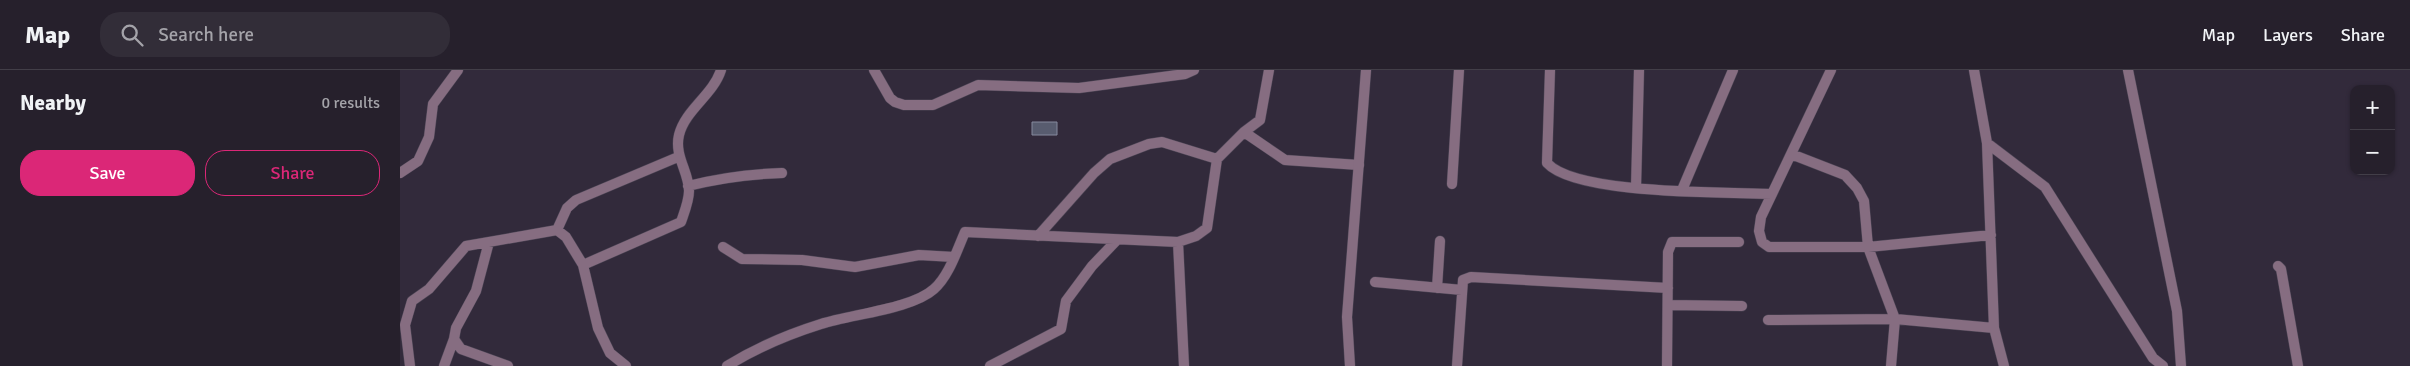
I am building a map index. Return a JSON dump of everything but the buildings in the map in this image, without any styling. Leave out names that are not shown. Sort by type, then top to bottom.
[{"type":"street","points":[[400,173],[418,161],[429,137],[433,104],[458,70]]},
{"type":"street","points":[[582,265],[681,222],[689,192],[678,157],[679,134],[687,119],[710,90],[721,70]]},
{"type":"street","points":[[874,70],[887,93],[895,102],[904,105],[933,106],[978,85],[1079,88],[1185,74],[1194,70]]},
{"type":"street","points":[[727,366],[748,353],[821,324],[910,303],[934,289],[954,257],[965,232],[1116,241],[1178,242],[1196,236],[1207,228],[1217,159],[1244,132],[1260,120],[1269,70]]},
{"type":"street","points":[[1350,366],[1347,317],[1366,70]]},
{"type":"street","points":[[1452,184],[1459,70]]},
{"type":"street","points":[[1550,70],[1547,164],[1553,170],[1575,180],[1636,188],[1772,194]]},
{"type":"street","points":[[1636,188],[1639,70]]},
{"type":"street","points":[[1682,190],[1733,70]]},
{"type":"street","points":[[1831,70],[1761,217],[1759,231],[1762,242],[1769,247],[1868,247],[1991,235]]},
{"type":"street","points":[[1974,70],[1987,143],[1994,328],[2004,366]]},
{"type":"street","points":[[2128,70],[2177,311],[2181,366]]},
{"type":"street","points":[[1244,132],[1285,160],[1359,165]]},
{"type":"street","points":[[1038,236],[1094,172],[1110,159],[1149,144],[1162,142],[1217,159]]},
{"type":"street","points":[[1987,143],[2045,187],[2153,358],[2163,366]]},
{"type":"street","points":[[1791,154],[1845,176],[1857,188],[1864,201],[1868,247],[1895,319],[1891,366]]},
{"type":"street","points":[[557,230],[567,208],[576,200],[678,157]]},
{"type":"street","points":[[688,186],[717,178],[746,174],[782,173]]},
{"type":"street","points":[[410,366],[405,325],[412,301],[429,289],[466,246],[557,230],[566,237],[582,265],[598,328],[610,353],[626,366]]},
{"type":"street","points":[[990,366],[1061,329],[1066,301],[1092,266],[1116,241]]},
{"type":"street","points":[[1437,288],[1440,241]]},
{"type":"street","points":[[444,366],[456,328],[476,291],[489,242]]},
{"type":"street","points":[[1178,242],[1184,366]]},
{"type":"street","points":[[1667,366],[1668,252],[1672,242],[1739,242]]},
{"type":"street","points":[[723,247],[742,259],[802,260],[855,267],[919,255],[954,257]]},
{"type":"street","points":[[2278,266],[2282,269],[2298,366]]},
{"type":"street","points":[[1457,366],[1462,290],[1464,280],[1471,277],[1668,288]]},
{"type":"street","points":[[1375,282],[1462,290]]},
{"type":"street","points":[[1668,305],[1742,306]]},
{"type":"street","points":[[1768,320],[1895,319],[1994,328]]},
{"type":"street","points":[[454,339],[461,348],[508,366]]}]
